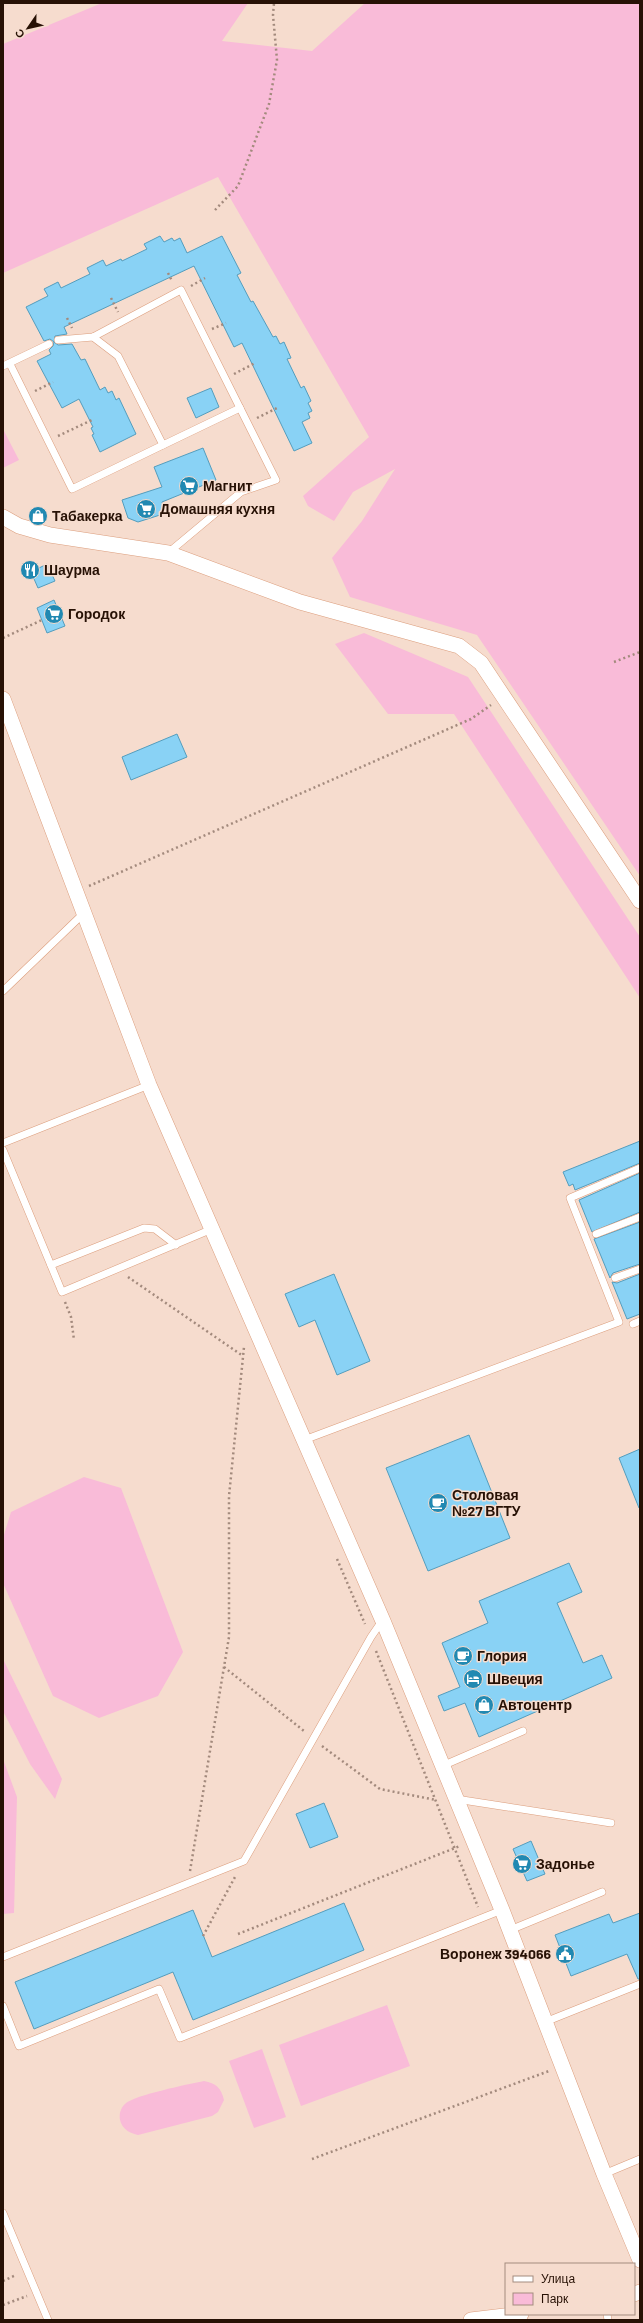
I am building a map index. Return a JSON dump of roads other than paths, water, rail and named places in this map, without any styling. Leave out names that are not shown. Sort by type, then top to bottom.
[{"type":"street","points":[[3,516],[19,526],[50,535],[168,553],[300,602],[459,646],[481,663],[640,901]]},
{"type":"street","points":[[3,700],[149,1085],[382,1621],[502,1910],[604,2174],[640,2260]]},
{"type":"street","points":[[471,2320],[513,2315]]},
{"type":"lane","points":[[58,340],[92,337],[181,290],[276,480],[241,492],[168,553]]},
{"type":"lane","points":[[92,337],[118,356],[163,445]]},
{"type":"lane","points":[[49,344],[6,365],[26,396],[72,489],[240,408]]},
{"type":"lane","points":[[3,991],[84,913]]},
{"type":"lane","points":[[3,1143],[149,1085]]},
{"type":"lane","points":[[3,1150],[62,1292],[212,1229]]},
{"type":"lane","points":[[304,1440],[619,1322],[570,1198],[640,1168]]},
{"type":"lane","points":[[596,1234],[640,1217]]},
{"type":"lane","points":[[51,1265],[144,1228],[155,1229],[176,1244]]},
{"type":"lane","points":[[615,1278],[640,1269]]},
{"type":"lane","points":[[3,1957],[244,1861],[371,1637],[382,1621]]},
{"type":"lane","points":[[442,1766],[523,1731]]},
{"type":"lane","points":[[456,1799],[611,1823]]},
{"type":"lane","points":[[510,1930],[602,1892]]},
{"type":"lane","points":[[3,2006],[20,2046],[159,1989],[180,2038],[502,1910]]},
{"type":"lane","points":[[545,2022],[640,1984]]},
{"type":"lane","points":[[604,2174],[640,2159]]},
{"type":"lane","points":[[3,2214],[48,2320]]},
{"type":"place","name":"Магнит","points":[[189,486]]},
{"type":"place","name":"Домашняя кухня","points":[[146,509]]},
{"type":"place","name":"Табакерка","points":[[38,516]]},
{"type":"place","name":"Шаурма","points":[[30,570]]},
{"type":"place","name":"Городок","points":[[54,614]]},
{"type":"place","name":"Столовая №27 ВГТУ","points":[[438,1503]]},
{"type":"place","name":"Глория","points":[[463,1656]]},
{"type":"place","name":"Швеция","points":[[473,1679]]},
{"type":"place","name":"Автоцентр","points":[[484,1705]]},
{"type":"place","name":"Задонье","points":[[522,1864]]},
{"type":"place","name":"Воронеж 394066","points":[[565,1954]]}]
